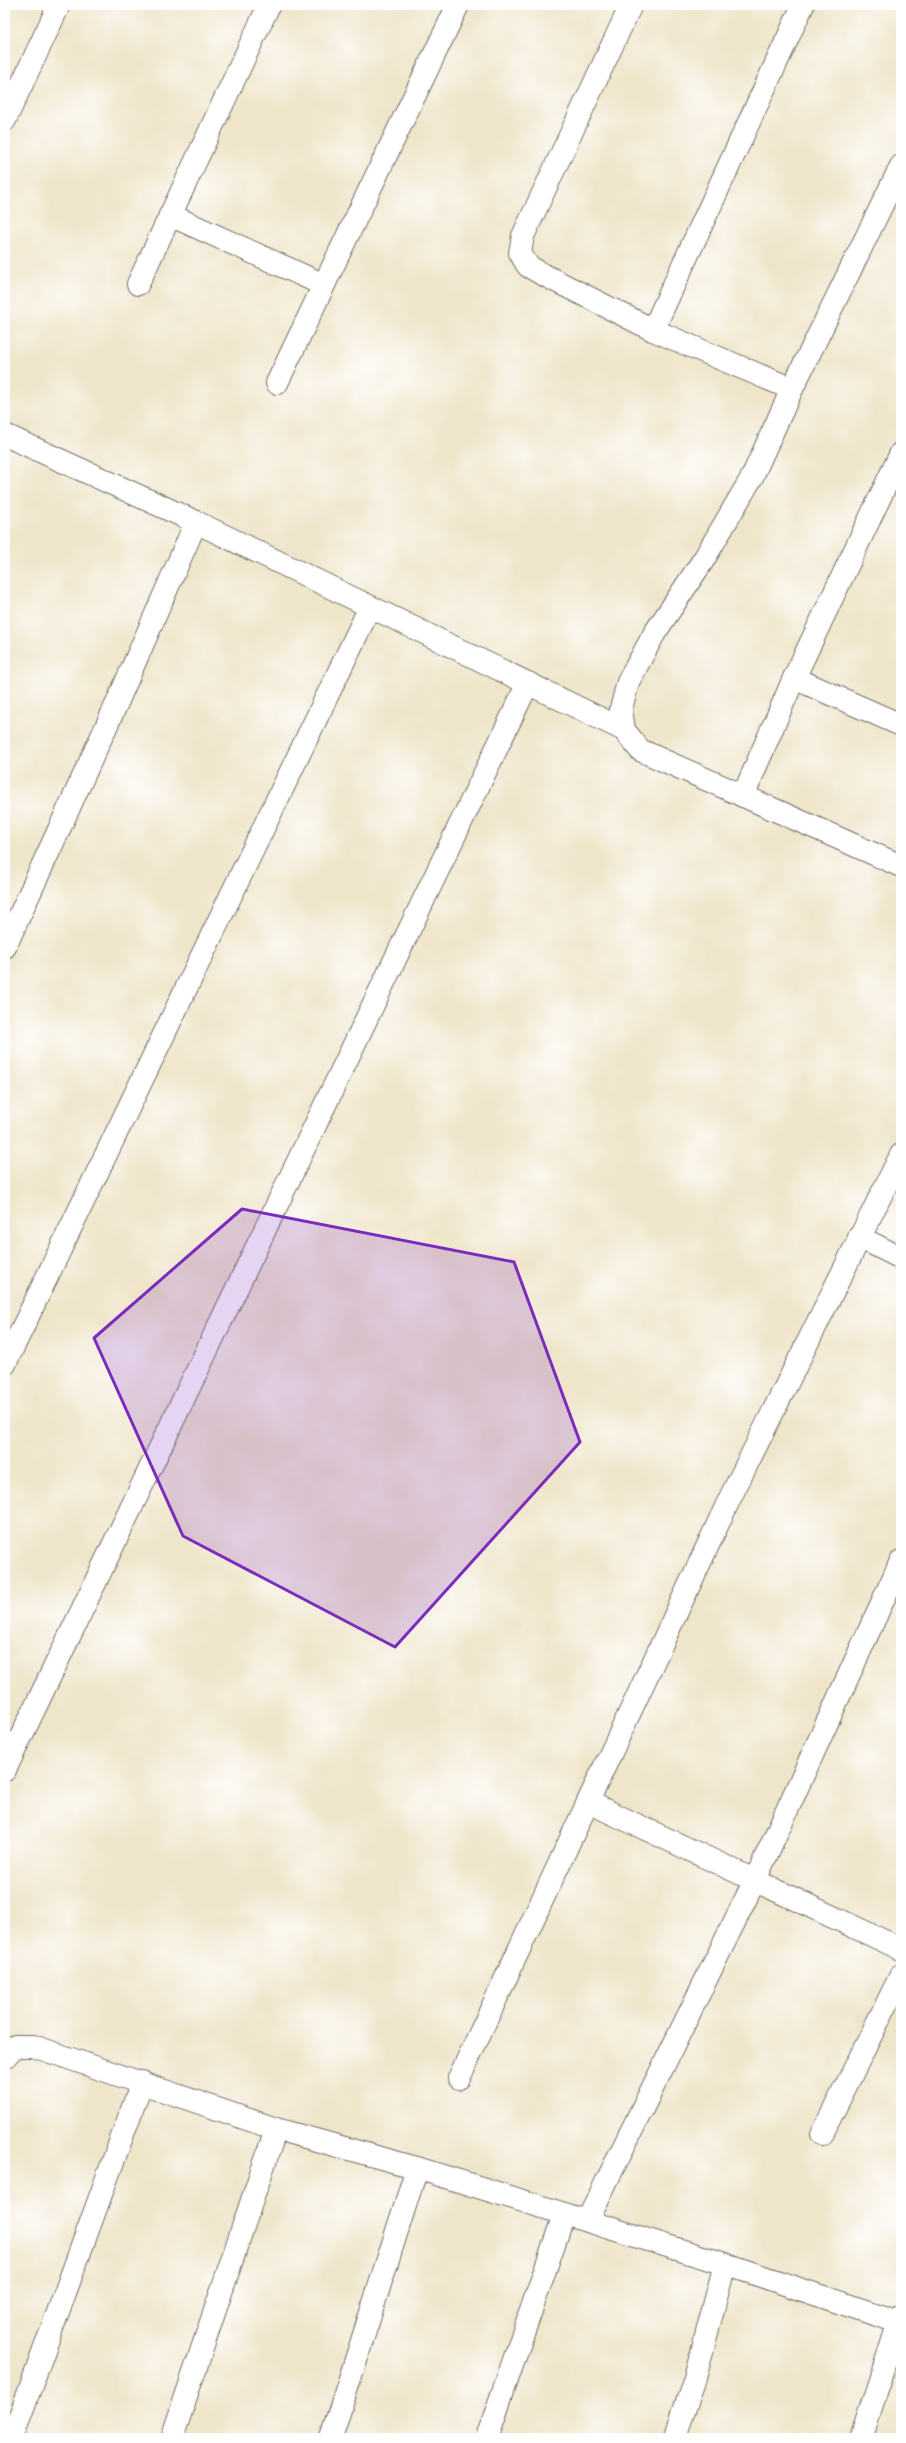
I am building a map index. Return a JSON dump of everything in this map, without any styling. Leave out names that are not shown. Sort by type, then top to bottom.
[{"type":"street","points":[[5,120],[59,5]]},
{"type":"street","points":[[138,284],[269,5]]},
{"type":"street","points":[[277,383],[458,5]]},
{"type":"street","points":[[631,5],[523,236],[520,253],[528,266],[653,330],[792,389]]},
{"type":"street","points":[[653,330],[803,5]]},
{"type":"street","points":[[624,730],[621,709],[628,682],[654,634],[704,560],[752,477],[792,389],[901,166]]},
{"type":"street","points":[[170,215],[324,285]]},
{"type":"street","points":[[5,435],[196,522],[624,730],[640,750],[901,866]]},
{"type":"street","points":[[743,796],[794,678],[901,453]]},
{"type":"street","points":[[5,947],[117,703],[196,522]]},
{"type":"street","points":[[5,1364],[370,607]]},
{"type":"street","points":[[794,678],[901,724]]},
{"type":"street","points":[[5,1770],[528,683]]},
{"type":"street","points":[[459,2078],[730,1498],[901,1155]]},
{"type":"street","points":[[859,1237],[901,1258]]},
{"type":"street","points":[[587,2221],[755,1880],[901,1561]]},
{"type":"street","points":[[588,1802],[901,1949]]},
{"type":"street","points":[[822,2134],[901,1975]]},
{"type":"street","points":[[5,2057],[15,2046],[33,2046],[276,2129],[417,2168],[900,2319],[861,2438]]},
{"type":"street","points":[[12,2438],[142,2082]]},
{"type":"street","points":[[172,2438],[276,2129]]},
{"type":"street","points":[[331,2438],[417,2168]]},
{"type":"street","points":[[487,2438],[564,2215]]},
{"type":"street","points":[[675,2438],[695,2378],[725,2264]]},
{"type":"highlighted area","points":[[242,1209],[514,1262],[580,1442],[395,1647],[183,1536],[94,1338]]}]
